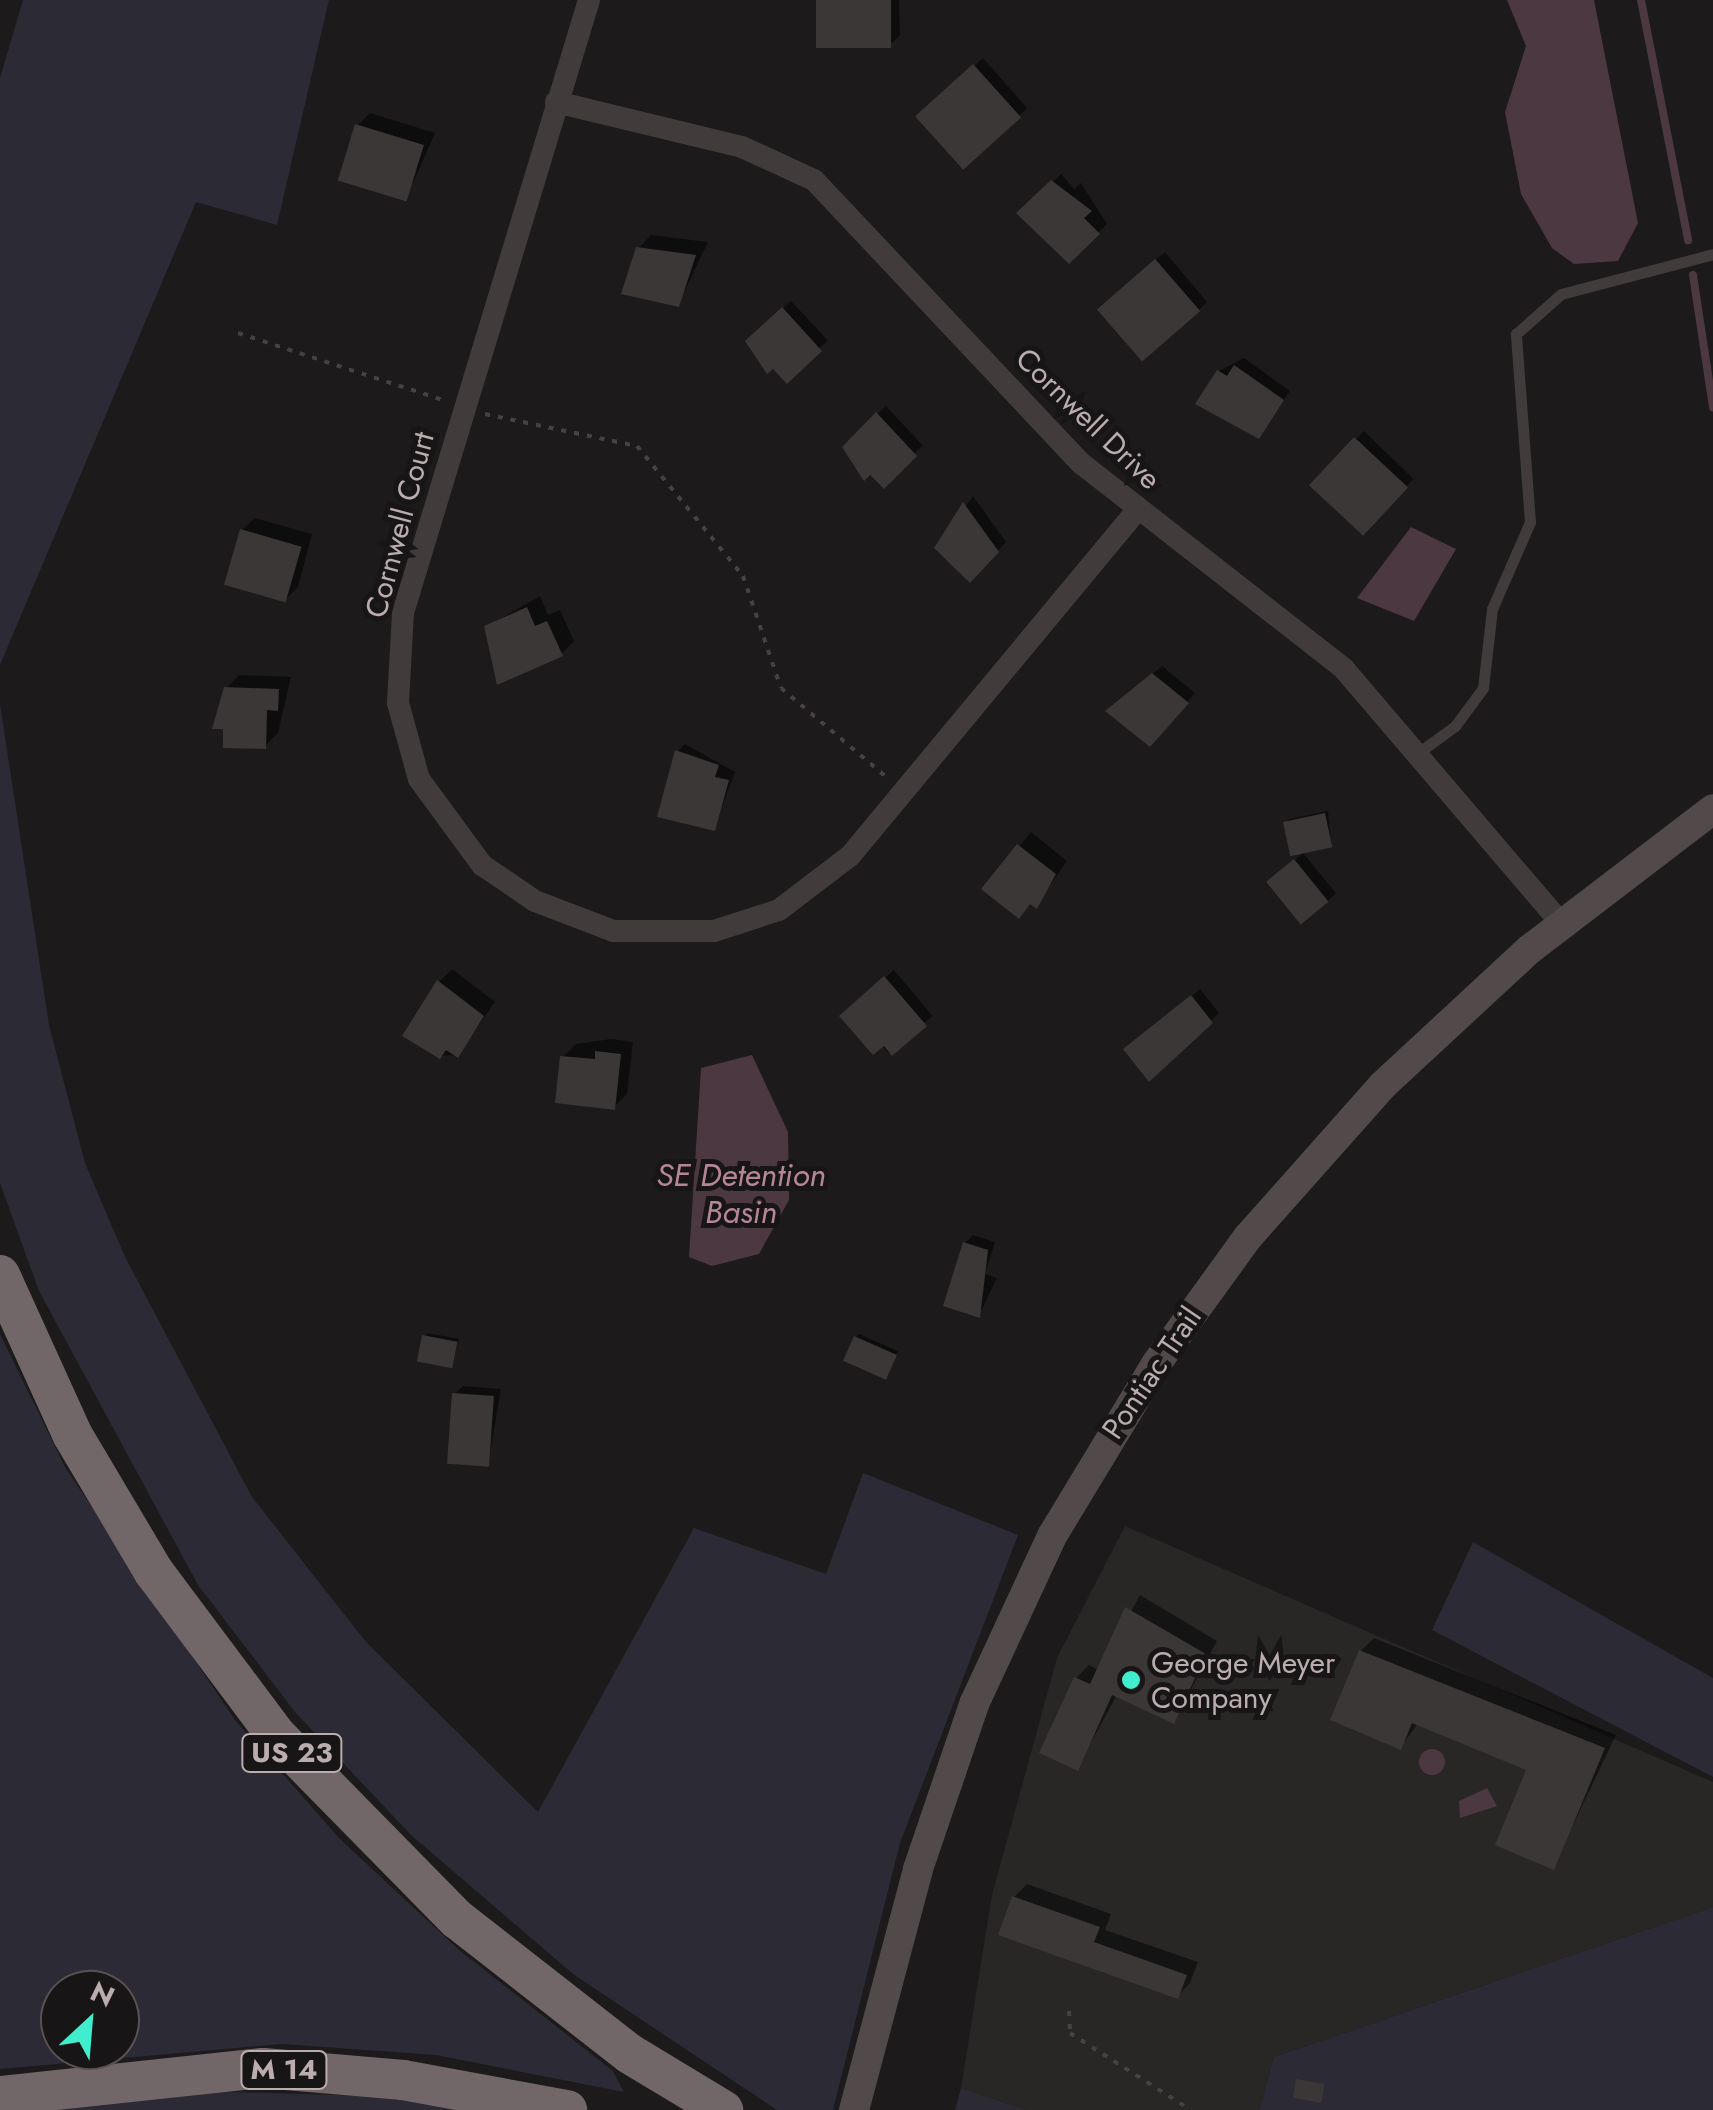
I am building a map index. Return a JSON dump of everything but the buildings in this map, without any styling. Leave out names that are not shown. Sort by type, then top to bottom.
[{"type":"highway","name":"US 23","points":[[0,1275],[72,1434],[154,1572],[275,1734],[457,1919],[630,2054],[723,2110]]},
{"type":"highway","name":"M 14","points":[[0,2096],[263,2068],[403,2080],[566,2110]]},
{"type":"main road","name":"Pontiac Trail","points":[[856,2102],[956,1753],[1026,1589],[1107,1438],[1248,1236],[1335,1136],[1464,1005],[1562,924],[1713,809]]},
{"type":"street","name":"Cornwell Court","points":[[589,0],[403,612],[398,703],[419,779],[482,865],[534,901],[594,926],[714,931],[801,896],[904,791],[1137,510]]},
{"type":"street","name":"Cornwell Drive","points":[[556,102],[742,147],[814,180],[1082,464],[1344,669],[1562,924]]},
{"type":"lane","points":[[1418,753],[1455,726],[1483,688],[1492,609],[1530,522],[1516,334],[1560,294],[1713,254]]},
{"type":"path","points":[[238,332],[352,363],[463,408],[637,446],[743,576],[781,688],[904,791]]},
{"type":"path","points":[[1069,2011],[1070,2032],[1191,2110]]},
{"type":"shaded area","points":[[23,0],[329,0],[277,225],[196,202],[0,665],[0,78]]},
{"type":"shaded area","points":[[0,704],[49,1025],[85,1163],[125,1257],[252,1497],[366,1642],[538,1812],[694,1528],[826,1574],[863,1473],[1018,1535],[900,1843],[833,2110],[777,2110],[573,1974],[411,1835],[295,1712],[198,1585],[39,1291],[0,1183]]},
{"type":"shaded area","points":[[0,1334],[65,1467],[235,1720],[340,1839],[458,1949],[613,2071],[624,2092],[436,2055],[282,2044],[140,2057],[140,1970],[40,1970],[40,2065],[0,2069]]},
{"type":"shaded area","points":[[1125,1526],[1713,1782],[1713,1907],[1274,2057],[1259,2110],[1026,2110],[961,2088],[992,1895],[1057,1658]]},
{"type":"shaded area","points":[[1473,1542],[1713,1678],[1713,1777],[1432,1630]]},
{"type":"shaded area","points":[[1713,1907],[1713,2110],[1259,2110],[1274,2057]]},
{"type":"shaded area","points":[[961,2088],[1026,2110],[955,2110]]},
{"type":"shaded area","points":[[197,2091],[373,2096],[475,2110],[51,2110]]},
{"type":"water","points":[[1507,0],[1594,0],[1638,223],[1618,261],[1574,264],[1552,248],[1521,194],[1505,112],[1526,46]]},
{"type":"water","points":[[1411,527],[1456,549],[1414,621],[1357,598]]},
{"type":"water","name":"SE Detention Basin","points":[[752,1055],[788,1132],[789,1200],[759,1254],[712,1266],[689,1257],[701,1068]]},
{"type":"water","points":[[1432,1749],[1441,1753],[1445,1762],[1441,1771],[1432,1775],[1423,1771],[1419,1762],[1423,1753]]},
{"type":"water","points":[[1487,1788],[1497,1806],[1460,1818],[1459,1801]]},
{"type":"waterway","points":[[1641,0],[1688,240]]},
{"type":"waterway","points":[[1693,275],[1713,407]]},
{"type":"place","name":"George Meyer Company","points":[[1131,1680]]}]
